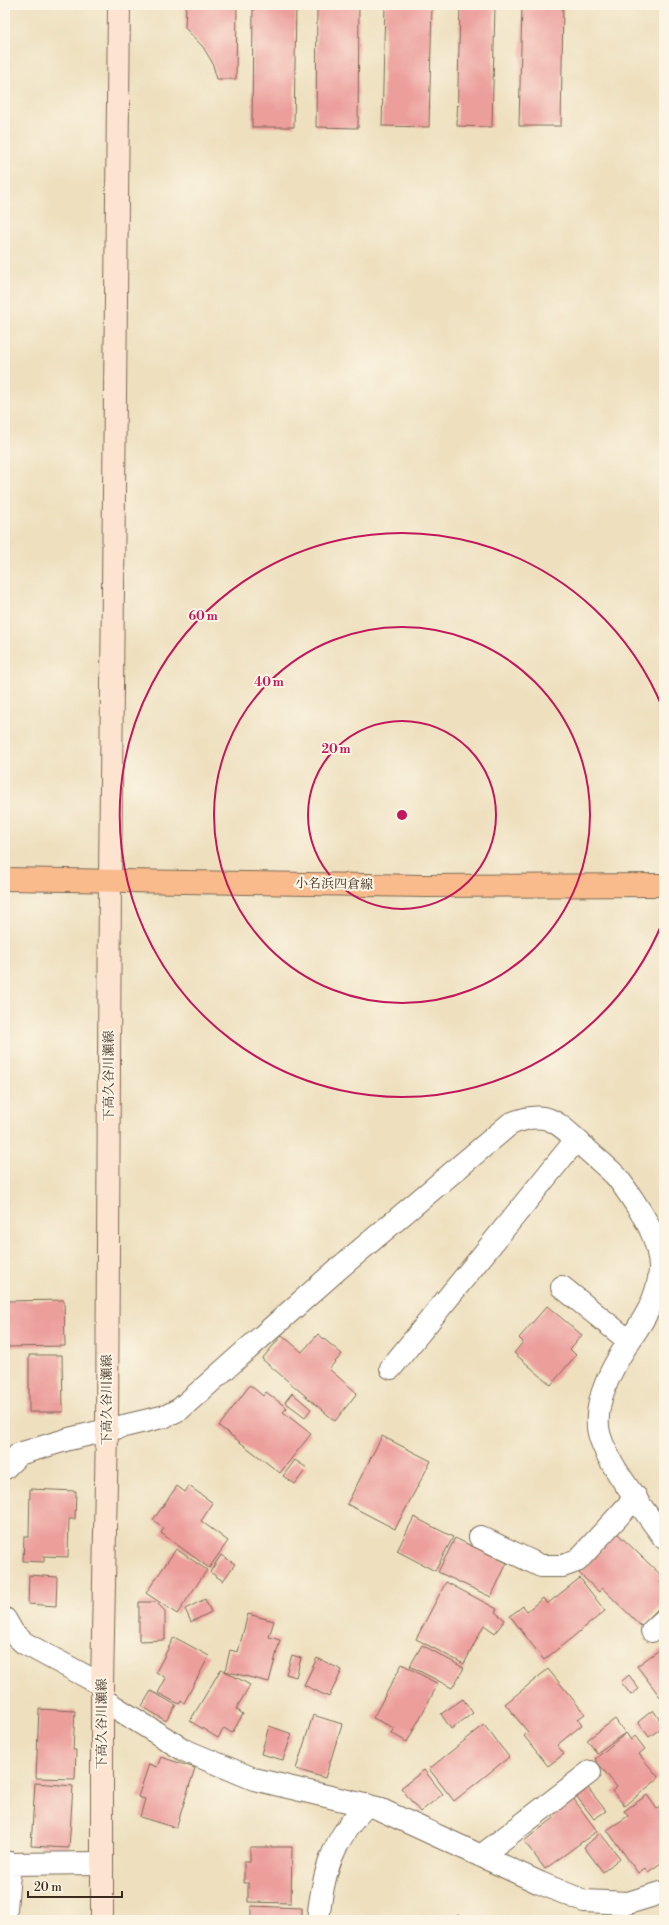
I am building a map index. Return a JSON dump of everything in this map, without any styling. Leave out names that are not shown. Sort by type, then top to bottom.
[{"type":"main road","name":"下高久谷川瀬線","points":[[102,1920],[102,1692],[107,1430],[110,880],[119,5]]},
{"type":"main road","name":"小名浜四倉線","points":[[5,879],[425,886],[664,885]]},
{"type":"street","points":[[10,1457],[69,1438],[166,1416],[180,1409],[338,1269],[510,1124],[523,1119],[550,1118],[616,1176],[651,1230],[657,1252],[660,1269],[650,1309],[613,1364],[605,1385],[599,1411],[598,1427],[607,1456],[664,1538]]},
{"type":"street","points":[[391,1368],[576,1140]]},
{"type":"street","points":[[562,1287],[629,1341]]},
{"type":"street","points":[[480,1537],[541,1566],[563,1566],[577,1561],[636,1497]]},
{"type":"street","points":[[5,1619],[13,1633],[24,1643],[102,1692],[184,1750],[254,1779],[378,1808],[481,1856],[584,1901],[622,1911],[628,1903],[664,1892]]},
{"type":"street","points":[[481,1856],[590,1772]]},
{"type":"street","points":[[318,1920],[321,1895],[328,1865],[343,1833],[367,1805]]},
{"type":"street","points":[[5,1920],[7,1863],[102,1863]]},
{"type":"building","points":[[186,5],[237,5],[236,79],[217,79],[212,62],[203,47],[185,28]]},
{"type":"building","points":[[253,5],[296,5],[294,127],[252,127]]},
{"type":"building","points":[[317,5],[359,5],[358,128],[316,127]]},
{"type":"building","points":[[385,5],[432,5],[429,127],[382,126]]},
{"type":"building","points":[[460,5],[495,5],[492,127],[457,126]]},
{"type":"building","points":[[522,5],[563,5],[561,126],[519,126]]},
{"type":"building","points":[[64,1300],[65,1346],[5,1347],[5,1301]]},
{"type":"building","points":[[547,1306],[582,1335],[570,1349],[576,1355],[551,1385],[514,1353],[523,1342],[519,1338]]},
{"type":"building","points":[[318,1334],[342,1354],[329,1369],[357,1393],[335,1421],[262,1359],[282,1335],[302,1352]]},
{"type":"building","points":[[29,1355],[62,1355],[63,1412],[29,1412]]},
{"type":"building","points":[[250,1385],[263,1396],[266,1392],[287,1408],[283,1412],[311,1434],[280,1473],[219,1426]]},
{"type":"building","points":[[292,1393],[311,1409],[305,1417],[285,1402]]},
{"type":"building","points":[[382,1436],[431,1461],[395,1529],[347,1504]]},
{"type":"building","points":[[295,1460],[307,1468],[295,1484],[283,1476]]},
{"type":"building","points":[[177,1486],[185,1492],[189,1486],[213,1503],[201,1521],[228,1541],[209,1568],[161,1533],[164,1528],[153,1520]]},
{"type":"building","points":[[30,1489],[76,1491],[75,1519],[69,1519],[68,1557],[44,1556],[44,1562],[23,1561],[24,1537],[29,1537]]},
{"type":"building","points":[[414,1517],[453,1537],[435,1571],[397,1551]]},
{"type":"building","points":[[617,1533],[664,1578],[660,1582],[664,1586],[664,1603],[641,1626],[602,1588],[599,1592],[579,1573]]},
{"type":"building","points":[[455,1538],[507,1563],[491,1597],[438,1572]]},
{"type":"building","points":[[176,1549],[207,1570],[177,1614],[146,1593]]},
{"type":"building","points":[[221,1555],[235,1564],[223,1581],[210,1572]]},
{"type":"building","points":[[29,1575],[57,1577],[56,1606],[28,1604]]},
{"type":"building","points":[[580,1578],[605,1611],[544,1660],[510,1616],[523,1606],[527,1611],[543,1598],[547,1604]]},
{"type":"building","points":[[446,1582],[497,1609],[495,1612],[505,1620],[495,1633],[484,1625],[464,1664],[416,1639]]},
{"type":"building","points":[[205,1599],[211,1612],[191,1622],[185,1609]]},
{"type":"building","points":[[139,1602],[156,1602],[165,1611],[165,1640],[139,1641]]},
{"type":"building","points":[[248,1614],[274,1621],[269,1637],[280,1640],[269,1682],[225,1671],[230,1650],[238,1652]]},
{"type":"building","points":[[174,1637],[209,1656],[184,1703],[181,1701],[179,1704],[158,1693],[166,1678],[156,1672]]},
{"type":"building","points":[[422,1645],[464,1668],[452,1688],[410,1666]]},
{"type":"building","points":[[662,1648],[664,1651],[664,1702],[637,1666]]},
{"type":"building","points":[[292,1655],[301,1658],[296,1677],[286,1674]]},
{"type":"building","points":[[317,1658],[342,1670],[329,1697],[304,1685]]},
{"type":"building","points":[[402,1664],[438,1684],[407,1742],[391,1733],[394,1728],[373,1718]]},
{"type":"building","points":[[221,1669],[250,1685],[236,1709],[243,1714],[232,1733],[224,1728],[218,1738],[190,1721]]},
{"type":"building","points":[[548,1669],[585,1714],[578,1719],[582,1725],[557,1745],[564,1754],[548,1766],[524,1736],[528,1732],[505,1704]]},
{"type":"building","points":[[629,1675],[639,1689],[631,1695],[621,1682]]},
{"type":"building","points":[[151,1691],[176,1705],[166,1721],[142,1706]]},
{"type":"building","points":[[463,1699],[473,1713],[451,1729],[441,1714]]},
{"type":"building","points":[[39,1709],[75,1711],[73,1750],[76,1750],[75,1779],[36,1778]]},
{"type":"building","points":[[653,1710],[664,1726],[649,1737],[638,1722]]},
{"type":"building","points":[[313,1715],[342,1724],[325,1778],[296,1769]]},
{"type":"building","points":[[615,1719],[625,1733],[597,1753],[587,1740]]},
{"type":"building","points":[[484,1725],[509,1757],[454,1801],[429,1769]]},
{"type":"building","points":[[269,1726],[292,1734],[283,1760],[261,1754]]},
{"type":"building","points":[[626,1733],[631,1740],[635,1736],[645,1749],[639,1754],[659,1778],[625,1806],[612,1791],[617,1787],[595,1759]]},
{"type":"building","points":[[161,1757],[195,1768],[176,1828],[140,1817],[145,1799],[138,1797],[149,1764],[157,1767]]},
{"type":"building","points":[[424,1770],[443,1794],[420,1812],[401,1788]]},
{"type":"building","points":[[35,1783],[73,1786],[69,1848],[31,1846]]},
{"type":"building","points":[[588,1788],[606,1811],[594,1819],[577,1797]]},
{"type":"building","points":[[647,1795],[657,1809],[662,1805],[664,1808],[664,1861],[648,1872],[645,1868],[638,1873],[607,1830],[628,1816],[624,1811]]},
{"type":"building","points":[[573,1798],[597,1831],[545,1869],[524,1841],[554,1818],[551,1814]]},
{"type":"building","points":[[600,1833],[620,1858],[603,1872],[584,1847]]},
{"type":"building","points":[[250,1847],[292,1847],[291,1903],[248,1902],[248,1883],[244,1883],[244,1862],[250,1862]]},
{"type":"building","points":[[251,1906],[302,1908],[302,1920],[251,1920]]},
{"type":"building","points":[[457,1915],[471,1920],[455,1920]]}]
